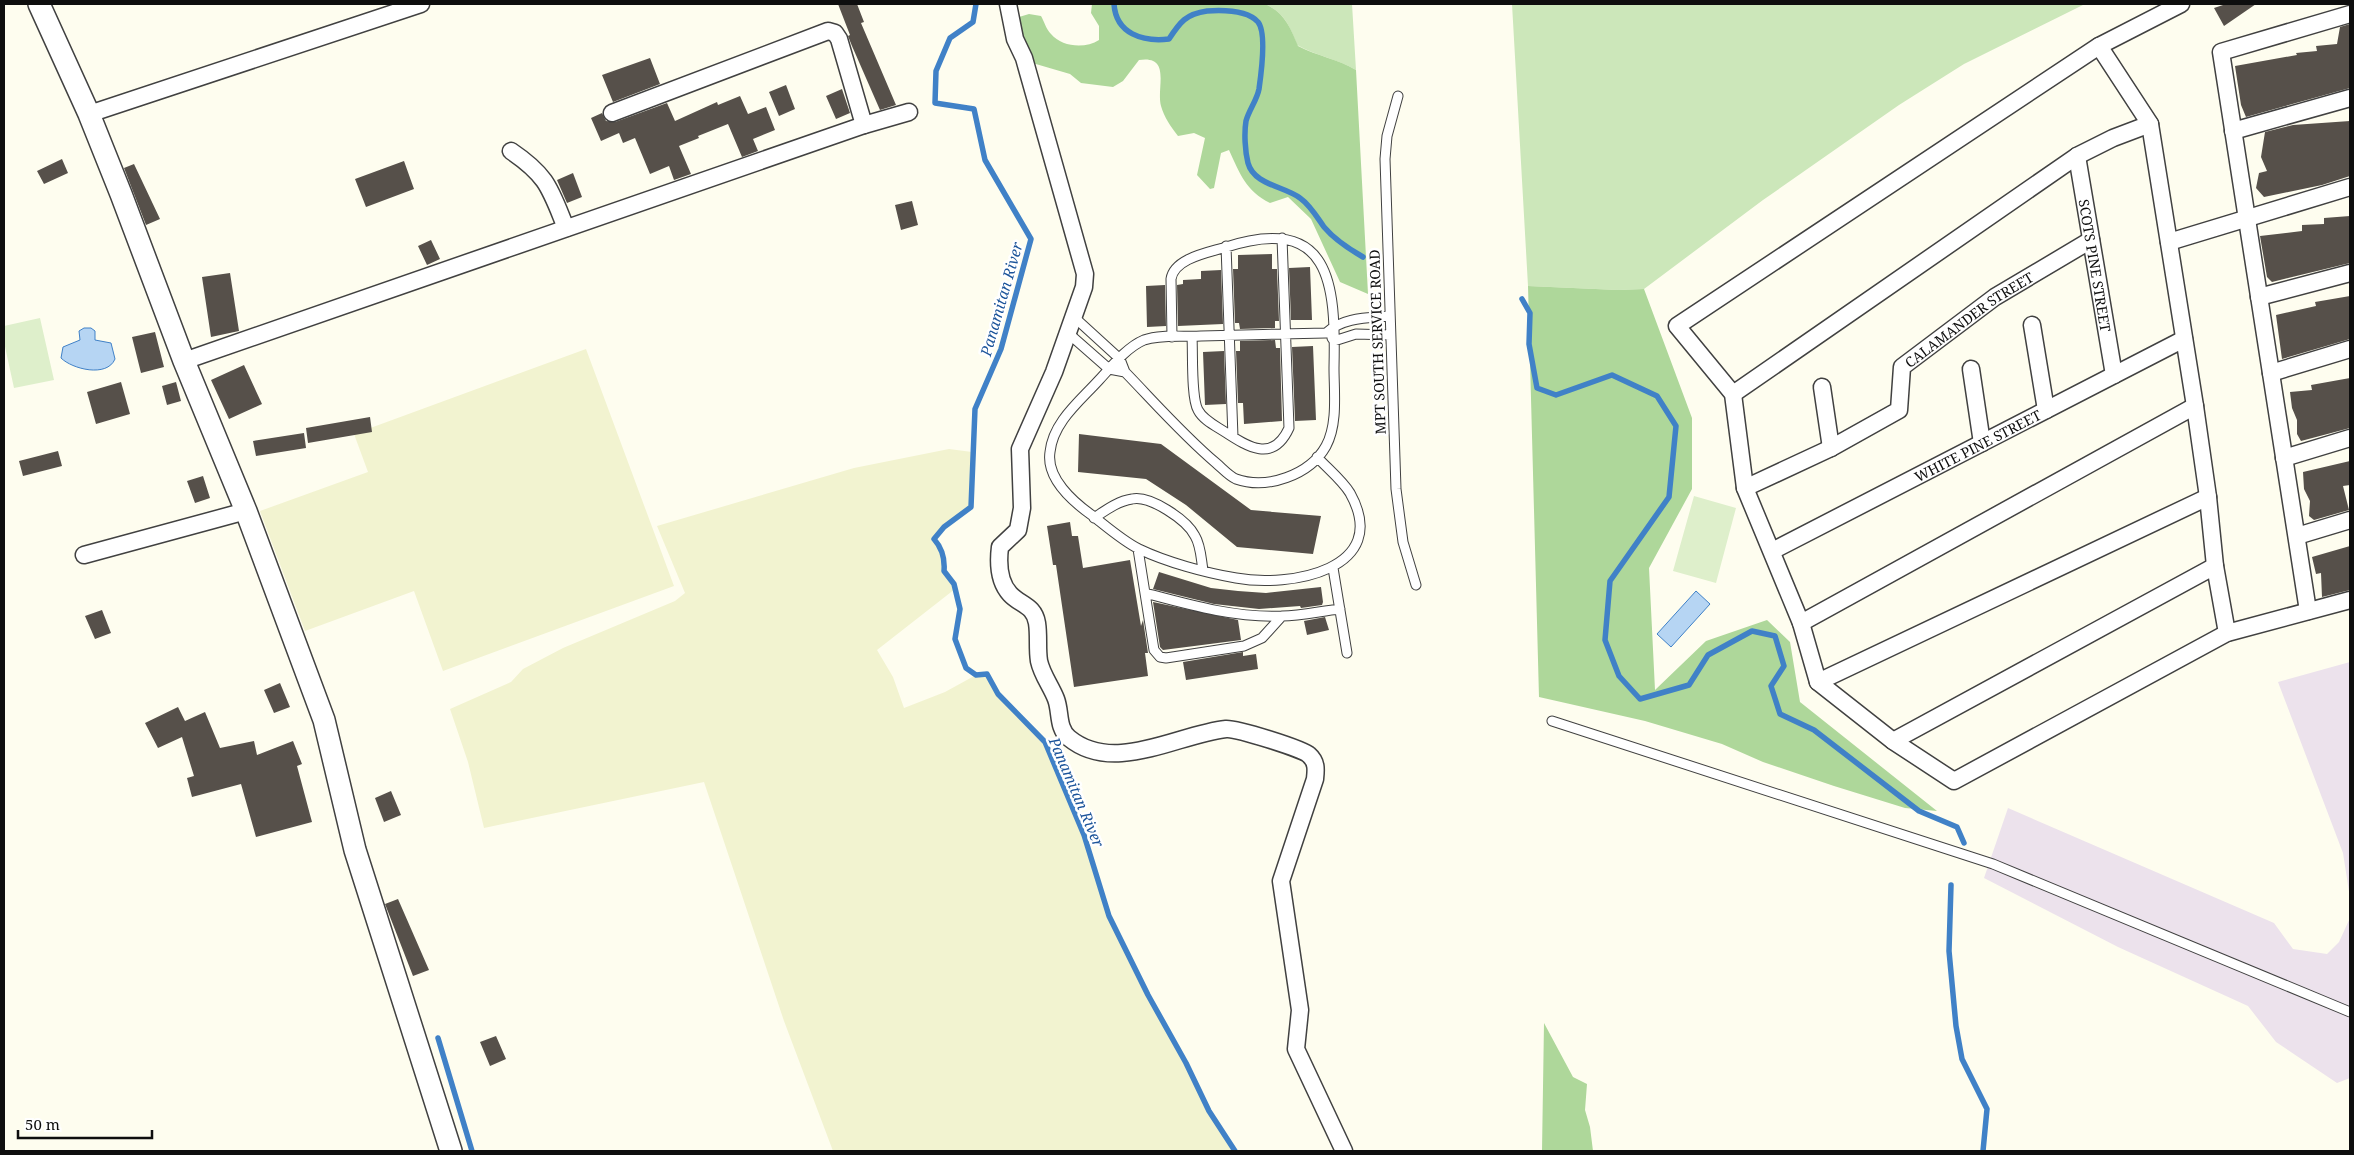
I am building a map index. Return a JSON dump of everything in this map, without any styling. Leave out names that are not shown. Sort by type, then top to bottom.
[{"type":"street","points":[[39,4],[89,114],[184,361],[246,511],[324,720],[355,850],[451,1151]]},
{"type":"street","points":[[89,114],[421,4]]},
{"type":"street","points":[[1008,4],[1016,39],[1024,58],[1085,274],[1084,287],[1054,372],[1020,449],[1022,508],[1018,530],[1000,547],[998,564],[1001,578],[1010,594],[1028,605],[1036,616],[1040,663],[1056,700],[1060,725],[1069,737],[1097,752],[1135,751],[1227,729],[1244,731],[1278,744],[1297,748],[1309,754],[1316,765],[1315,779],[1281,881],[1300,1010],[1296,1049],[1344,1151]]},
{"type":"street","points":[[2181,4],[2099,46],[1677,326],[1732,394],[1745,488],[1801,623],[1818,682],[1893,741],[1954,781],[2227,633],[2350,600]]},
{"type":"street","points":[[2308,611],[2221,52],[2350,14]]},
{"type":"street","points":[[612,113],[692,81],[831,32],[839,39],[864,125]]},
{"type":"street","points":[[2099,46],[2150,124],[2195,406],[2208,497],[2215,566],[2227,633]]},
{"type":"street","points":[[2233,131],[2350,98]]},
{"type":"street","points":[[184,361],[864,125],[909,112]]},
{"type":"street","points":[[1732,394],[2078,156],[2113,138],[2150,124]]},
{"type":"street","points":[[511,151],[532,165],[547,183],[566,228]]},
{"type":"street","name":"SCOTS PINE STREET","points":[[2078,156],[2114,375]]},
{"type":"street","points":[[2169,242],[2350,188]]},
{"type":"street","name":"CALAMANDER STREET","points":[[1745,488],[1831,448],[1899,410],[1902,367],[1995,297],[2091,240]]},
{"type":"street","points":[[2259,297],[2350,273]]},
{"type":"street","points":[[2032,325],[2046,410]]},
{"type":"street","name":"WHITE PINE STREET","points":[[1772,551],[2184,339]]},
{"type":"street","points":[[2271,373],[2350,348]]},
{"type":"street","points":[[1971,369],[1982,443]]},
{"type":"street","points":[[1822,388],[1831,448]]},
{"type":"street","points":[[1801,623],[2195,406]]},
{"type":"street","points":[[2284,458],[2350,438]]},
{"type":"street","points":[[1818,682],[2208,497]]},
{"type":"street","points":[[84,555],[246,511]]},
{"type":"street","points":[[2297,536],[2350,520]]},
{"type":"street","points":[[1893,741],[2215,566]]},
{"type":"lane","name":"MPT SOUTH SERVICE ROAD","points":[[1398,96],[1387,136],[1385,159],[1390,335],[1397,506],[1403,542],[1416,585]]},
{"type":"lane","points":[[1074,317],[1120,359],[1125,372],[1196,446],[1234,478],[1257,483],[1282,479],[1296,473],[1317,458],[1326,446],[1333,418],[1334,325],[1332,291],[1321,263],[1298,243],[1282,238],[1262,238],[1226,246],[1181,264],[1172,272],[1172,337]]},
{"type":"lane","points":[[1192,337],[1197,409],[1212,424],[1248,447],[1266,450],[1274,447],[1285,436],[1289,428],[1282,238]]},
{"type":"lane","points":[[1226,246],[1233,437]]},
{"type":"lane","points":[[1317,458],[1349,491],[1357,512],[1360,527],[1357,542],[1347,558],[1333,568],[1300,577],[1260,580],[1237,579],[1203,570],[1138,548],[1081,508],[1056,479],[1051,465],[1050,450],[1061,422],[1109,369],[1144,340],[1172,337],[1326,333],[1334,325],[1356,319],[1390,316]]},
{"type":"lane","points":[[1068,333],[1109,369],[1125,372]]},
{"type":"lane","points":[[1326,333],[1334,341]]},
{"type":"lane","points":[[1334,341],[1356,334],[1390,335]]},
{"type":"lane","points":[[1094,518],[1122,501],[1141,498],[1152,501],[1192,532],[1198,543],[1203,570]]},
{"type":"lane","points":[[1138,548],[1154,650],[1160,657],[1166,658],[1244,646],[1262,638],[1282,616]]},
{"type":"lane","points":[[1333,568],[1347,653]]},
{"type":"lane","points":[[1145,593],[1221,612],[1282,616],[1340,609]]},
{"type":"lane","points":[[1552,721],[1993,864],[2350,1012]]},
{"type":"shaded area","points":[[2350,662],[2350,898],[2343,853],[2278,682]]},
{"type":"shaded area","points":[[2008,808],[2274,923],[2293,949],[2327,954],[2339,942],[2350,918],[2350,1078],[2337,1083],[2276,1042],[2248,1006],[2118,947],[1984,878]]},
{"type":"green space","points":[[1092,4],[1265,4],[1282,16],[1298,46],[1356,70],[1368,294],[1340,282],[1311,219],[1288,197],[1270,203],[1255,193],[1240,174],[1229,150],[1221,153],[1214,188],[1210,189],[1197,175],[1205,138],[1194,133],[1178,136],[1170,125],[1161,106],[1160,74],[1156,63],[1149,60],[1139,60],[1123,81],[1113,87],[1081,83],[1070,74],[1029,62],[1019,17],[1029,14],[1041,16],[1051,34],[1061,42],[1087,45],[1099,40],[1099,26],[1091,13]]},
{"type":"green space","points":[[1265,4],[1352,4],[1356,70],[1297,45],[1289,26],[1282,16]]},
{"type":"green space","points":[[1512,4],[2085,4],[1964,64],[1899,105],[1763,200],[1644,289],[1618,290],[1528,286]]},
{"type":"green space","points":[[1528,286],[1618,290],[1644,289],[1692,418],[1692,489],[1649,568],[1655,690],[1706,641],[1767,620],[1790,642],[1800,702],[1937,811],[1905,808],[1763,762],[1722,744],[1645,721],[1539,697]]},
{"type":"green space","points":[[40,318],[54,380],[14,388],[4,342],[4,326]]},
{"type":"green space","points":[[586,349],[674,586],[443,671],[414,591],[305,631],[260,511],[368,472],[354,434]]},
{"type":"green space","points":[[949,449],[972,452],[971,507],[944,527],[934,539],[940,546],[944,571],[954,584],[955,589],[877,650],[893,677],[904,708],[945,692],[976,675],[987,674],[998,694],[1045,742],[1084,835],[1109,916],[1209,1111],[1235,1151],[833,1151],[784,1021],[704,782],[484,828],[468,762],[450,709],[511,682],[523,669],[563,648],[675,601],[685,593],[657,526],[854,468]]},
{"type":"green space","points":[[1694,496],[1736,508],[1716,583],[1673,571]]},
{"type":"green space","points":[[1544,1023],[1573,1077],[1587,1084],[1585,1110],[1590,1127],[1593,1151],[1542,1151]]},
{"type":"water","points":[[84,328],[91,328],[95,331],[95,340],[111,343],[115,359],[111,365],[97,370],[89,370],[66,362],[61,358],[63,347],[80,340],[79,331]]},
{"type":"water","points":[[1696,591],[1710,604],[1671,647],[1657,634]]},
{"type":"building","points":[[838,4],[857,4],[864,22],[861,23],[896,105],[880,110],[848,36],[850,35]]},
{"type":"building","points":[[2226,4],[2256,4],[2224,26],[2214,8]]},
{"type":"building","points":[[2350,24],[2350,88],[2246,117],[2241,105],[2235,66],[2297,55],[2296,53],[2317,51],[2316,46],[2337,44],[2340,27]]},
{"type":"building","points":[[650,58],[660,84],[613,102],[602,75]]},
{"type":"building","points":[[786,85],[795,109],[779,116],[769,92]]},
{"type":"building","points":[[842,89],[850,113],[836,119],[826,96]]},
{"type":"building","points":[[740,96],[748,114],[766,107],[775,130],[753,139],[758,151],[742,157],[728,124],[698,136],[699,138],[679,146],[691,174],[674,180],[669,166],[650,174],[635,138],[623,143],[619,133],[601,141],[591,118],[602,113],[606,121],[615,122],[667,103],[675,121],[717,102],[718,105]]},
{"type":"building","points":[[2350,121],[2350,176],[2322,185],[2264,197],[2256,188],[2259,173],[2267,171],[2261,157],[2265,132],[2293,125]]},
{"type":"building","points":[[62,159],[68,173],[44,184],[37,171]]},
{"type":"building","points":[[404,161],[414,189],[366,207],[355,179]]},
{"type":"building","points":[[134,164],[160,219],[146,225],[124,168]]},
{"type":"building","points":[[573,173],[582,197],[567,203],[557,180]]},
{"type":"building","points":[[912,201],[918,225],[901,230],[895,205]]},
{"type":"building","points":[[2350,216],[2350,263],[2272,282],[2267,277],[2260,236],[2302,231],[2302,225],[2324,224],[2324,218]]},
{"type":"building","points":[[431,240],[440,259],[427,265],[418,246]]},
{"type":"building","points":[[1272,254],[1272,269],[1277,269],[1279,321],[1275,321],[1275,328],[1240,329],[1239,323],[1235,323],[1233,269],[1238,269],[1238,255]]},
{"type":"building","points":[[1310,267],[1312,320],[1291,320],[1289,268]]},
{"type":"building","points":[[1221,270],[1223,324],[1178,326],[1177,285],[1183,284],[1183,280],[1201,279],[1201,271]]},
{"type":"building","points":[[230,273],[239,331],[211,337],[202,277]]},
{"type":"building","points":[[1165,285],[1166,326],[1147,327],[1146,286]]},
{"type":"building","points":[[2350,296],[2350,339],[2282,359],[2276,315],[2316,306],[2315,302]]},
{"type":"building","points":[[155,332],[164,367],[141,373],[132,337]]},
{"type":"building","points":[[1275,340],[1276,348],[1280,348],[1282,421],[1244,424],[1243,403],[1238,403],[1236,351],[1240,351],[1240,341]]},
{"type":"building","points":[[1313,346],[1316,420],[1295,421],[1292,347]]},
{"type":"building","points":[[1224,351],[1226,404],[1205,405],[1203,352]]},
{"type":"building","points":[[244,365],[262,404],[229,419],[211,380]]},
{"type":"building","points":[[2350,378],[2350,428],[2301,441],[2297,434],[2297,420],[2292,408],[2290,392],[2312,390],[2311,385]]},
{"type":"building","points":[[121,382],[130,414],[96,424],[87,392]]},
{"type":"building","points":[[176,382],[181,401],[167,405],[162,386]]},
{"type":"building","points":[[370,417],[372,432],[308,443],[306,428]]},
{"type":"building","points":[[304,433],[306,448],[256,456],[253,441]]},
{"type":"building","points":[[1079,434],[1161,444],[1251,510],[1321,516],[1313,554],[1237,547],[1186,505],[1146,479],[1078,472]]},
{"type":"building","points":[[58,451],[62,466],[23,476],[19,461]]},
{"type":"building","points":[[2350,461],[2350,485],[2343,486],[2349,510],[2314,520],[2309,516],[2310,501],[2304,489],[2303,472]]},
{"type":"building","points":[[203,476],[210,498],[195,503],[187,481]]},
{"type":"building","points":[[1070,522],[1072,536],[1078,536],[1083,568],[1130,560],[1141,626],[1143,620],[1148,653],[1145,653],[1148,676],[1074,687],[1056,565],[1053,565],[1047,526]]},
{"type":"building","points":[[2350,546],[2350,590],[2322,597],[2321,573],[2316,574],[2312,557]]},
{"type":"building","points":[[1159,572],[1211,588],[1238,591],[1266,593],[1321,587],[1323,602],[1322,605],[1301,608],[1300,606],[1259,609],[1214,604],[1153,589]]},
{"type":"building","points":[[1153,602],[1238,620],[1241,640],[1163,650],[1160,647]]},
{"type":"building","points":[[102,610],[111,633],[95,639],[85,616]]},
{"type":"building","points":[[1325,617],[1329,630],[1307,635],[1304,621]]},
{"type":"building","points":[[1243,652],[1243,656],[1256,654],[1258,669],[1186,680],[1183,662]]},
{"type":"building","points":[[280,683],[290,707],[274,713],[264,690]]},
{"type":"building","points":[[178,707],[185,721],[205,712],[220,748],[254,741],[257,755],[293,741],[302,764],[297,766],[312,822],[256,837],[241,784],[192,797],[187,778],[194,776],[182,737],[158,748],[145,723]]},
{"type":"building","points":[[391,791],[401,815],[384,822],[375,798]]},
{"type":"building","points":[[398,899],[429,970],[413,976],[385,904]]},
{"type":"building","points":[[496,1036],[506,1059],[490,1066],[480,1042]]},
{"type":"waterway","name":"Panamitan River","points":[[976,4],[973,22],[950,38],[936,71],[935,103],[974,109],[985,160],[1031,239],[1001,349],[975,409],[971,507],[944,527],[934,539],[942,554],[944,571],[954,584],[960,609],[955,639],[966,668],[976,675],[987,674],[998,694],[1045,742],[1084,835],[1109,916],[1209,1111],[1235,1151]]},
{"type":"waterway","name":"Panamitan River","points":[[1114,4],[1116,14],[1125,29],[1132,34],[1150,39],[1169,39],[1184,20],[1200,12],[1227,11],[1241,13],[1248,15],[1258,22],[1261,27],[1263,44],[1260,83],[1258,93],[1246,121],[1245,131],[1246,153],[1251,170],[1263,181],[1304,201],[1333,236],[1363,257]]},
{"type":"waterway","points":[[1522,299],[1530,313],[1529,344],[1537,388],[1556,395],[1612,375],[1657,396],[1676,426],[1669,497],[1610,581],[1605,640],[1619,676],[1640,699],[1689,685],[1708,655],[1752,631],[1775,636],[1784,666],[1771,686],[1780,714],[1814,730],[1919,811],[1957,827],[1964,843]]},
{"type":"waterway","points":[[1951,885],[1949,951],[1956,1026],[1962,1059],[1987,1109],[1983,1151]]},
{"type":"waterway","points":[[438,1038],[472,1151]]}]
